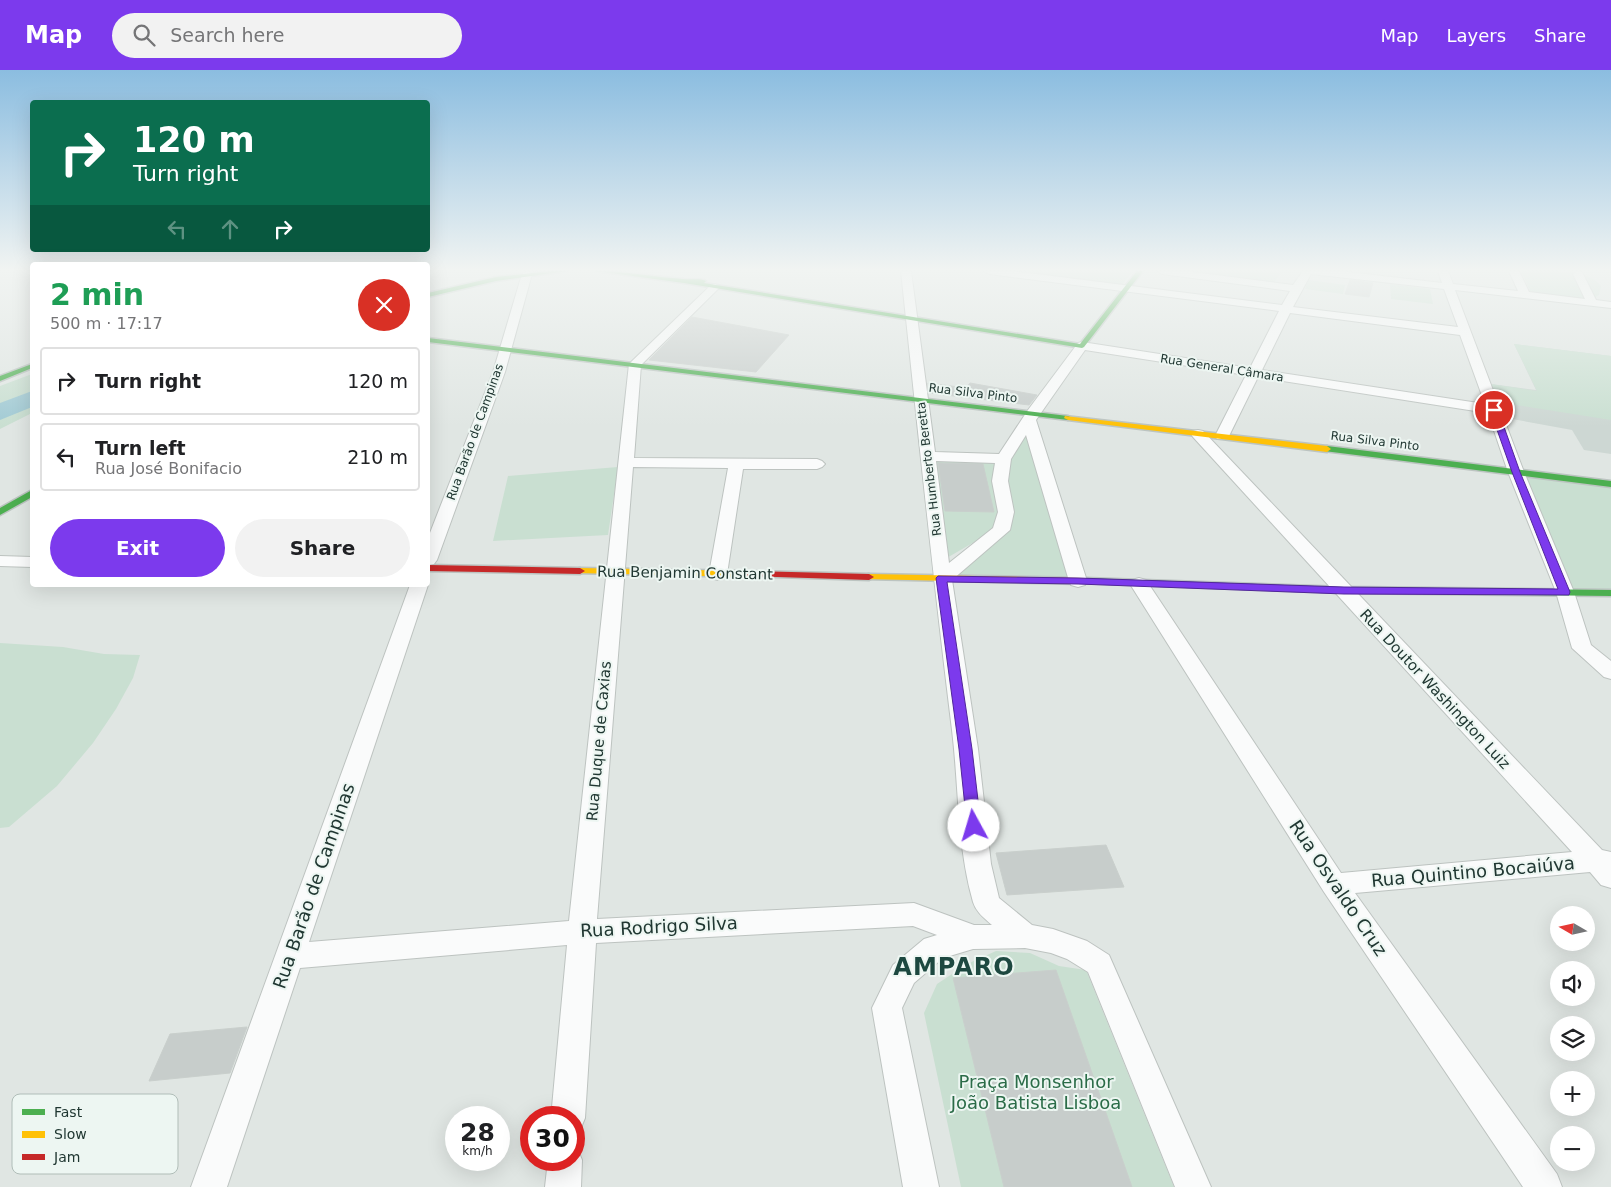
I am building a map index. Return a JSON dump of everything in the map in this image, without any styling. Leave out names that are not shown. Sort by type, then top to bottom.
[{"type":"street","name":"Rua Barão de Campinas","points":[[430,555],[499,372],[513,323]]},
{"type":"street","points":[[635,364],[677,323]]},
{"type":"street","name":"Rua Humberto Beretta","points":[[912,323],[942,578],[966,749],[978,864],[987,904],[1025,936]]},
{"type":"street","name":"Rua General Câmara","points":[[932,323],[1494,410]]},
{"type":"street","points":[[942,578],[1001,530],[1006,512],[1000,481],[1003,459],[1031,417],[1100,323]]},
{"type":"street","points":[[1222,436],[1279,323]]},
{"type":"street","points":[[1397,323],[1466,332]]},
{"type":"street","points":[[1463,323],[1516,472],[1565,592],[1582,648],[1611,672]]},
{"type":"street","name":"Rua Silva Pinto","points":[[430,340],[920,400],[1031,417],[1222,436],[1611,484]]},
{"type":"street","name":"Rua Duque de Caxias","points":[[569,1106],[582,932],[635,364]]},
{"type":"street","points":[[0,379],[30,367]]},
{"type":"street","points":[[1031,417],[1078,581]]},
{"type":"street","name":"Rua Doutor Washington Luiz","points":[[1198,434],[1606,866]]},
{"type":"street","points":[[928,456],[1003,459]]},
{"type":"street","points":[[625,462],[817,464]]},
{"type":"street","points":[[718,574],[736,464]]},
{"type":"street","points":[[0,512],[30,494]]},
{"type":"street","points":[[0,561],[30,562]]},
{"type":"street","name":"Rua Benjamin Constant","points":[[430,568],[615,570],[718,574],[1078,581],[1344,590],[1611,593]]},
{"type":"street","name":"Rua Osvaldo Cruz","points":[[1139,584],[1334,884],[1544,1187]]},
{"type":"street","name":"Rua Barão de Campinas","points":[[209,1187],[418,587]]},
{"type":"street","name":"Rua Quintino Bocaiúva","points":[[1334,884],[1606,866]]},
{"type":"street","name":"Rua Rodrigo Silva","points":[[290,956],[582,932],[914,914],[973,937],[1025,936]]},
{"type":"street","points":[[1025,936],[1053,941],[1078,950],[1099,964],[1193,1187]]},
{"type":"street","points":[[921,1187],[887,1008],[903,974],[934,948],[973,937]]},
{"type":"street","points":[[563,1187],[564,1171]]},
{"type":"shaded area","points":[[1514,344],[1611,356],[1611,454],[1584,450],[1572,430],[1496,416],[1484,383],[1536,390]]},
{"type":"green space","points":[[1514,344],[1611,356],[1611,420],[1491,401],[1484,383],[1537,391]]},
{"type":"green space","points":[[30,375],[30,414],[0,429],[0,386]]},
{"type":"green space","points":[[1028,428],[1074,577],[956,574],[1006,530],[1004,480],[1008,461]]},
{"type":"green space","points":[[934,459],[999,461],[1001,513],[995,530],[945,559]]},
{"type":"green space","points":[[618,467],[608,535],[493,541],[508,476]]},
{"type":"green space","points":[[1518,473],[1611,483],[1611,592],[1567,592]]},
{"type":"green space","points":[[0,643],[63,647],[104,654],[140,655],[133,678],[116,709],[93,743],[57,786],[9,827],[0,828]]},
{"type":"green space","name":"Praça Monsenhor João Batista Lisboa","points":[[996,951],[1030,953],[1059,966],[1086,970],[1174,1187],[961,1187],[924,1013],[937,984],[967,964]]},
{"type":"building","points":[[686,323],[725,323],[789,335],[756,372],[649,360]]},
{"type":"building","points":[[928,383],[966,388],[970,383],[1037,395],[1029,405],[929,393]]},
{"type":"building","points":[[938,463],[983,464],[994,512],[945,511]]},
{"type":"building","points":[[1106,845],[1124,887],[1007,895],[996,853]]},
{"type":"building","points":[[1056,970],[1132,1187],[1004,1187],[953,978]]},
{"type":"building","points":[[247,1027],[230,1073],[149,1081],[170,1034]]},
{"type":"waterway","points":[[0,412],[30,399]]},
{"type":"traffic: fast","points":[[942,323],[1082,346],[1100,323]]},
{"type":"traffic: fast","points":[[430,340],[1068,418]]},
{"type":"traffic: fast","points":[[0,379],[30,367]]},
{"type":"traffic: fast","points":[[1327,449],[1611,484]]},
{"type":"traffic: fast","points":[[0,512],[30,494]]},
{"type":"traffic: fast","points":[[1085,581],[1344,590],[1611,593]]},
{"type":"traffic: slow","points":[[1068,418],[1327,449]]},
{"type":"traffic: slow","points":[[580,571],[748,574]]},
{"type":"traffic: slow","points":[[869,577],[1085,581]]},
{"type":"traffic: jam","points":[[430,568],[580,571]]},
{"type":"traffic: jam","points":[[748,574],[869,577]]},
{"type":"district","name":"AMPARO","points":[[954,967]]},
{"type":"route","points":[[974,826],[966,749],[942,578],[1344,590],[1565,592],[1516,472],[1494,410]]}]
